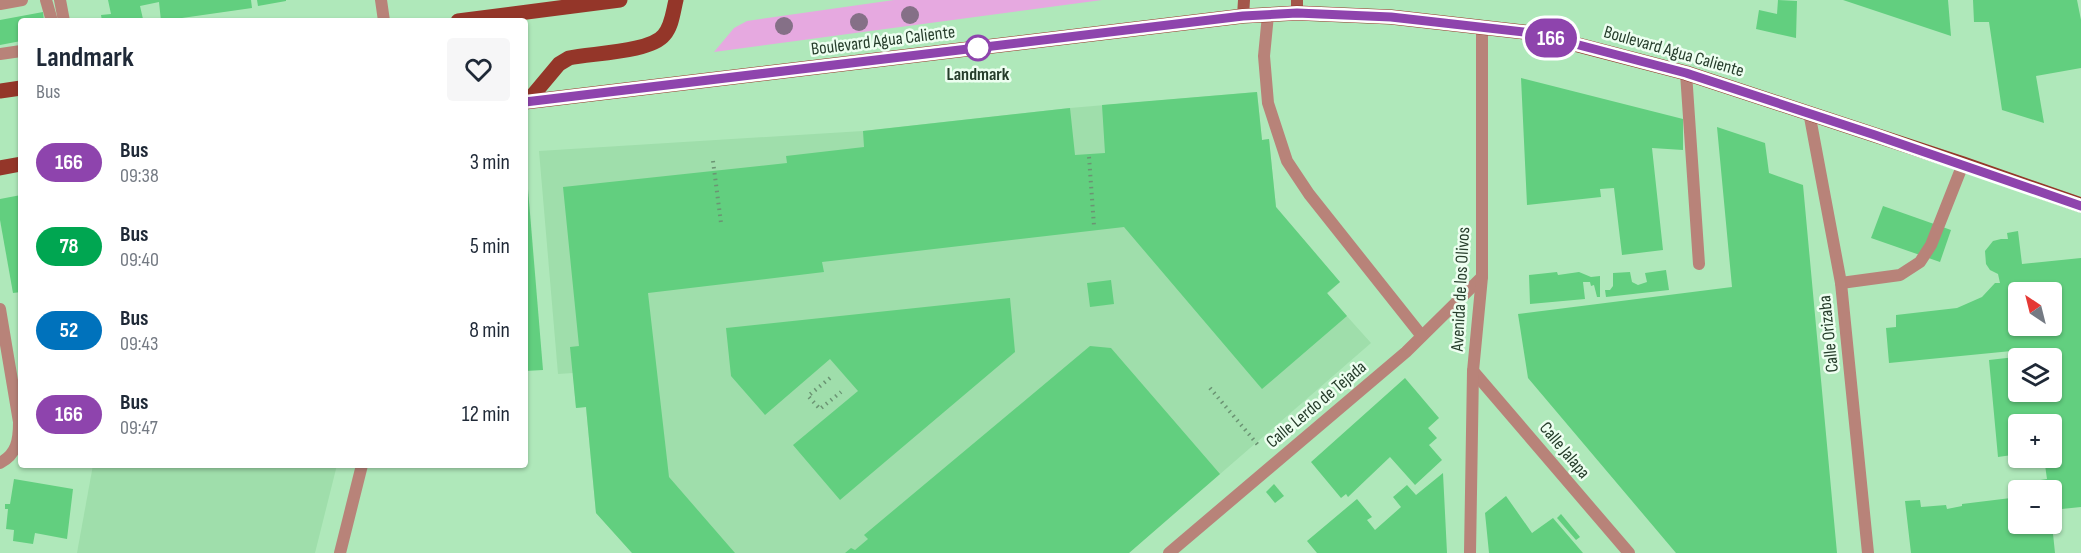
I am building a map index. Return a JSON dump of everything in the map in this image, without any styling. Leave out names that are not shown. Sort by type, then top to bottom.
[{"type":"main road","points":[[481,18],[620,0]]},
{"type":"main road","points":[[528,101],[559,64],[569,58],[644,47],[657,42],[670,25],[676,0]]},
{"type":"main road","points":[[1243,16],[1244,0]]},
{"type":"main road","name":"Boulevard Agua Caliente","points":[[528,102],[1243,16],[1268,15],[1297,7],[1533,33],[1686,73],[1809,112],[2081,206]]},
{"type":"main road","points":[[0,91],[18,88]]},
{"type":"main road","points":[[0,168],[18,165]]},
{"type":"street","points":[[0,4],[22,0]]},
{"type":"street","points":[[46,0],[51,18]]},
{"type":"street","points":[[60,0],[63,18]]},
{"type":"street","points":[[381,0],[384,18]]},
{"type":"street","points":[[1268,15],[1264,56],[1268,104],[1287,161],[1309,194],[1421,335]]},
{"type":"street","name":"Avenida de los Olivos","points":[[1470,553],[1473,370],[1482,277],[1482,27]]},
{"type":"street","points":[[0,54],[18,51]]},
{"type":"street","points":[[1686,73],[1699,264]]},
{"type":"street","name":"Calle Orizaba","points":[[1809,112],[1841,283],[1868,553]]},
{"type":"street","points":[[1841,283],[1900,275],[1920,261],[1931,246],[1963,164]]},
{"type":"street","name":"Calle Lerdo de Tejada","points":[[1169,553],[1406,352],[1482,277]]},
{"type":"street","points":[[0,309],[18,425]]},
{"type":"street","name":"Calle Jalapa","points":[[1473,370],[1629,553]]},
{"type":"street","points":[[0,463],[13,454],[18,442]]},
{"type":"street","points":[[340,553],[361,468]]},
{"type":"path","points":[[1089,158],[1094,226]]},
{"type":"path","points":[[713,162],[721,223]]},
{"type":"path","points":[[830,378],[808,396],[820,410],[841,392]]},
{"type":"path","points":[[1210,388],[1258,445]]},
{"type":"shaded area","points":[[894,0],[1102,0],[714,52],[734,28],[747,21]]},
{"type":"shaded area","points":[[1257,92],[1262,140],[1269,139],[1276,207],[1340,282],[1327,294],[1371,343],[1129,553],[632,553],[596,513],[586,407],[576,408],[573,373],[558,374],[539,151],[863,131],[1070,108]]},
{"type":"shaded area","points":[[92,468],[336,468],[315,553],[77,553]]},
{"type":"building","points":[[108,0],[251,0],[252,8],[182,18],[161,18],[159,2],[140,6],[143,18],[102,18],[101,15],[111,14]]},
{"type":"building","points":[[257,0],[286,0],[286,1],[258,6]]},
{"type":"building","points":[[1778,0],[1797,1],[1796,38],[1756,29],[1759,10],[1777,14]]},
{"type":"building","points":[[1843,0],[1948,0],[1951,36]]},
{"type":"building","points":[[1973,0],[2077,0],[2081,20],[2081,68],[2036,76],[2044,123],[2002,110],[1989,22],[1974,22]]},
{"type":"building","points":[[43,12],[44,18],[18,18],[18,42],[0,45],[0,20]]},
{"type":"building","points":[[1521,78],[1683,119],[1683,150],[1652,148],[1663,250],[1622,255],[1614,188],[1600,189],[1601,197],[1527,205]]},
{"type":"building","points":[[1257,92],[1262,140],[1269,139],[1276,207],[1340,282],[1327,293],[1347,316],[1262,389],[1124,227],[822,262],[824,272],[648,293],[669,477],[735,553],[632,553],[596,513],[586,407],[576,408],[570,347],[579,346],[563,187],[787,163],[786,156],[864,147],[863,131],[1070,108],[1075,155],[1105,153],[1102,105]]},
{"type":"building","points":[[1717,127],[1765,143],[1769,173],[1803,185],[1837,553],[1676,553],[1528,378],[1518,314],[1732,287]]},
{"type":"building","points":[[528,189],[543,370],[528,371]]},
{"type":"building","points":[[18,196],[18,292],[13,293],[0,220],[0,199]]},
{"type":"building","points":[[1883,206],[1951,230],[1940,262],[1871,238]]},
{"type":"building","points":[[2018,231],[2022,264],[2081,258],[2081,507],[2062,509],[2062,480],[2040,480],[2047,479],[2045,468],[2062,468],[2062,414],[2008,414],[2008,456],[1998,457],[1989,360],[2008,358],[2008,402],[2062,402],[2062,348],[2008,348],[2008,351],[1889,363],[1886,328],[1896,327],[1896,315],[1957,308],[1982,297],[1995,283],[2000,283],[1998,274],[1990,270],[1986,264],[1985,251],[1993,241],[2008,239],[2007,233]]},
{"type":"building","points":[[1666,270],[1669,290],[1606,297],[1605,290],[1610,290],[1613,286],[1613,273],[1630,272],[1632,282],[1638,285],[1647,282],[1645,273]]},
{"type":"building","points":[[1557,272],[1558,275],[1579,272],[1591,277],[1600,276],[1600,297],[1597,297],[1594,285],[1591,286],[1590,282],[1583,282],[1585,299],[1530,304],[1529,275]]},
{"type":"building","points":[[1111,280],[1114,304],[1090,307],[1087,283]]},
{"type":"building","points":[[1010,298],[1015,352],[840,500],[793,445],[858,391],[830,359],[765,415],[731,376],[726,328]]},
{"type":"building","points":[[1090,346],[1111,348],[1220,474],[1129,553],[845,553],[851,548],[855,550],[868,539],[864,535]]},
{"type":"building","points":[[1405,378],[1439,418],[1428,428],[1437,438],[1429,445],[1442,460],[1415,485],[1390,457],[1348,497],[1346,494],[1341,498],[1311,462]]},
{"type":"building","points":[[1443,473],[1447,553],[1317,553],[1307,541],[1357,499],[1372,517],[1367,520],[1375,530],[1401,507],[1393,497],[1407,485],[1416,495]]},
{"type":"building","points":[[14,479],[73,489],[67,539],[35,533],[33,544],[13,541],[14,530],[6,529],[8,509],[5,509],[5,504],[10,504]]},
{"type":"building","points":[[1274,484],[1284,496],[1275,503],[1266,492]]},
{"type":"building","points":[[1506,496],[1532,533],[1553,518],[1583,553],[1489,553],[1485,513]]},
{"type":"building","points":[[2008,498],[2008,534],[2053,534],[2055,553],[1911,553],[1905,501],[1920,500],[1921,507],[1946,505],[1947,509],[1962,506],[1962,504]]},
{"type":"building","points":[[1561,514],[1580,537],[1576,540],[1557,518]]},
{"type":"bus line","name":"166","points":[[528,102],[1243,16],[1297,13],[1391,17],[1533,33],[1686,73],[1809,112],[2081,206]]},
{"type":"place","name":"Landmark","points":[[978,48]]}]
